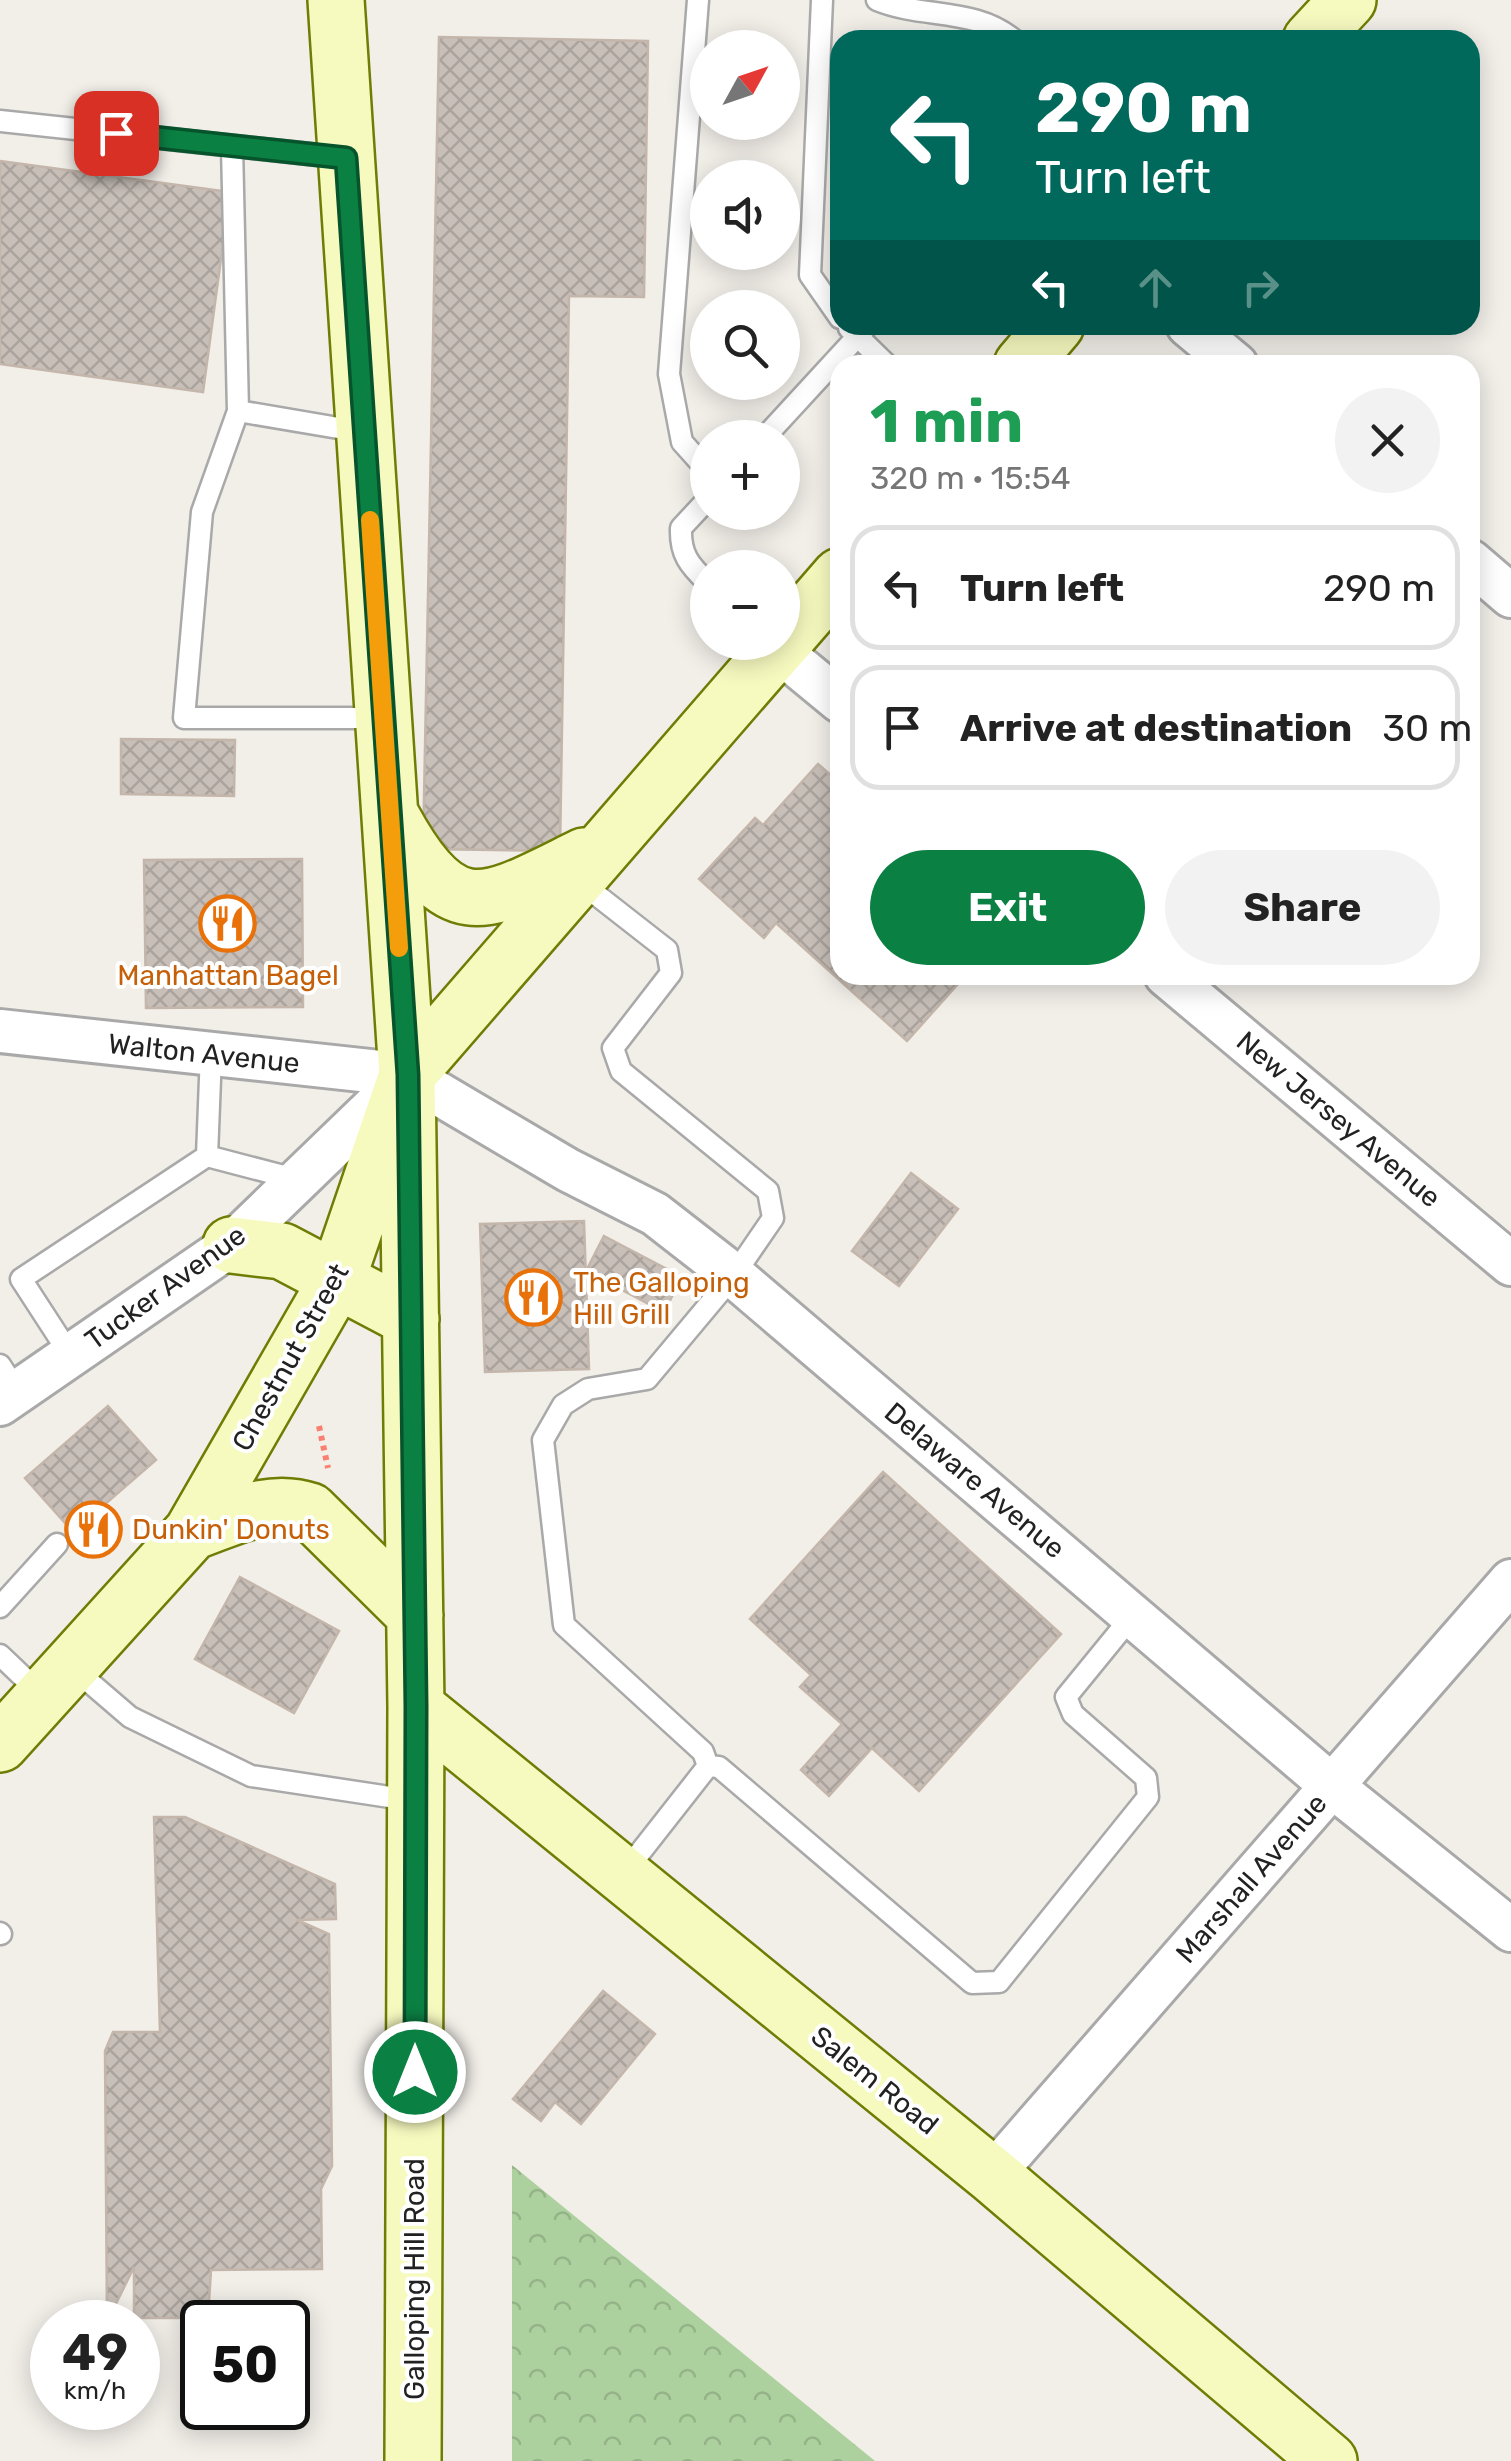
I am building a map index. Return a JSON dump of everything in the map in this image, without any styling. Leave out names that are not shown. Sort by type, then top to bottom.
[{"type":"main road","name":"Galloping Hill Road","points":[[336,0],[408,1075],[416,1707],[413,2461]]},
{"type":"main road","points":[[1320,30],[1348,0]]},
{"type":"main road","points":[[1030,355],[1048,335]]},
{"type":"main road","name":"Chestnut Street","points":[[800,618],[830,587]]},
{"type":"main road","name":"Chestnut Street","points":[[0,1744],[192,1532],[337,1280],[408,1075],[762,660]]},
{"type":"main road","points":[[390,814],[415,859],[432,879],[454,896],[470,900],[508,893],[593,862]]},
{"type":"main road","points":[[231,1245],[282,1251],[411,1318]]},
{"type":"main road","points":[[192,1532],[266,1506],[287,1504],[310,1511],[415,1615]]},
{"type":"main road","name":"Salem Road","points":[[416,1707],[992,2175],[1329,2461]]},
{"type":"street","points":[[1200,335],[1224,355]]},
{"type":"street","points":[[1480,570],[1511,596]]},
{"type":"street","points":[[790,660],[830,694]]},
{"type":"street","name":"New Jersey Avenue","points":[[1178,985],[1511,1264]]},
{"type":"street","name":"Walton Avenue","points":[[0,1030],[408,1075]]},
{"type":"street","name":"Tucker Avenue","points":[[6,1387],[71,1356],[231,1245],[295,1179],[408,1075]]},
{"type":"street","name":"Delaware Avenue","points":[[408,1075],[568,1170],[655,1214],[734,1276],[1332,1786],[1511,1930]]},
{"type":"street","name":"Marshall Avenue","points":[[992,2175],[1511,1581]]},
{"type":"lane","points":[[690,451],[682,442],[669,374],[698,0]]},
{"type":"lane","points":[[822,0],[810,275],[830,304]]},
{"type":"lane","points":[[877,0],[901,10],[976,17],[1002,30]]},
{"type":"lane","points":[[0,120],[346,158]]},
{"type":"lane","points":[[232,146],[238,412],[202,512],[184,718],[384,718]]},
{"type":"lane","points":[[836,355],[853,335]]},
{"type":"lane","points":[[863,335],[878,355]]},
{"type":"lane","points":[[780,420],[830,361]]},
{"type":"lane","points":[[238,412],[364,433]]},
{"type":"lane","points":[[690,518],[680,528],[680,544],[690,567]]},
{"type":"lane","points":[[593,862],[666,950],[670,973],[613,1048],[622,1071],[768,1191],[773,1218],[734,1276],[647,1379],[588,1389],[563,1405],[543,1440],[564,1625],[703,1752],[708,1766]]},
{"type":"lane","points":[[207,1156],[211,1053]]},
{"type":"lane","points":[[71,1356],[21,1279],[207,1156],[295,1179]]},
{"type":"lane","points":[[0,1607],[57,1544]]},
{"type":"lane","points":[[708,1766],[719,1767],[972,1983],[999,1982],[1148,1797],[1146,1778],[1073,1714],[1066,1697],[1133,1615]]},
{"type":"lane","points":[[0,1655],[251,1776],[416,1800]]},
{"type":"lane","points":[[623,1875],[708,1766]]},
{"type":"path","points":[[318,1426],[328,1477]]},
{"type":"green space","points":[[512,2165],[875,2461],[512,2461]]},
{"type":"building","points":[[439,37],[648,41],[644,297],[569,296],[560,851],[423,849]]},
{"type":"building","points":[[0,161],[230,192],[203,392],[0,364]]},
{"type":"building","points":[[121,739],[235,740],[234,796],[121,794]]},
{"type":"building","points":[[818,764],[830,774],[830,972],[776,923],[764,938],[699,879],[755,818],[763,825]]},
{"type":"building","points":[[302,859],[303,1007],[146,1008],[144,860]]},
{"type":"building","points":[[845,985],[957,985],[907,1041]]},
{"type":"building","points":[[911,1173],[958,1209],[899,1286],[852,1251]]},
{"type":"building","points":[[584,1221],[589,1369],[485,1372],[480,1224]]},
{"type":"building","points":[[604,1236],[682,1277],[664,1312],[586,1271]]},
{"type":"building","points":[[108,1406],[156,1460],[73,1532],[25,1478]]},
{"type":"building","points":[[883,1472],[1061,1634],[919,1791],[872,1748],[829,1796],[801,1770],[842,1724],[800,1687],[811,1675],[750,1619]]},
{"type":"building","points":[[240,1577],[339,1631],[294,1713],[195,1659]]},
{"type":"building","points":[[154,1817],[185,1817],[335,1884],[336,1919],[297,1920],[329,1934],[332,2166],[321,2189],[322,2269],[211,2270],[209,2300],[180,2300],[180,2318],[160,2318],[160,2300],[134,2300],[134,2267],[118,2300],[107,2300],[105,2051],[113,2032],[160,2032]]},
{"type":"building","points":[[603,1991],[655,2034],[581,2124],[555,2102],[541,2121],[513,2099]]},
{"type":"slow traffic","points":[[370,520],[399,948]]},
{"type":"place","name":"Manhattan Bagel","points":[[228,924]]},
{"type":"place","name":"The Galloping Hill Grill","points":[[534,1298]]},
{"type":"place","name":"Dunkin' Donuts","points":[[93,1529]]},
{"type":"route","points":[[116,133],[346,158],[408,1075],[416,1707],[415,2072]]}]
